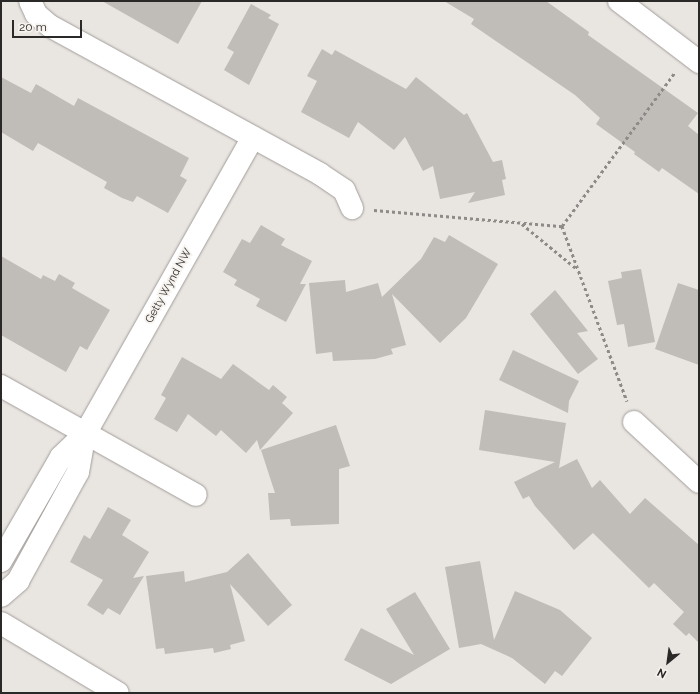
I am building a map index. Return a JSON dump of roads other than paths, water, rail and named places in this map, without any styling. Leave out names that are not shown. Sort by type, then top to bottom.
[{"type":"street","points":[[30,1],[36,14],[50,26],[253,137],[344,190],[352,208]]},
{"type":"street","points":[[619,1],[694,58]]},
{"type":"street","name":"Getty Wynd NW","points":[[1,596],[18,581],[78,472],[86,434],[253,137]]},
{"type":"street","points":[[1,386],[196,495]]},
{"type":"street","points":[[634,422],[699,482]]},
{"type":"street","name":"Getty Wynd NW","points":[[1,561],[61,457],[86,434]]},
{"type":"street","points":[[1,622],[118,693]]}]
